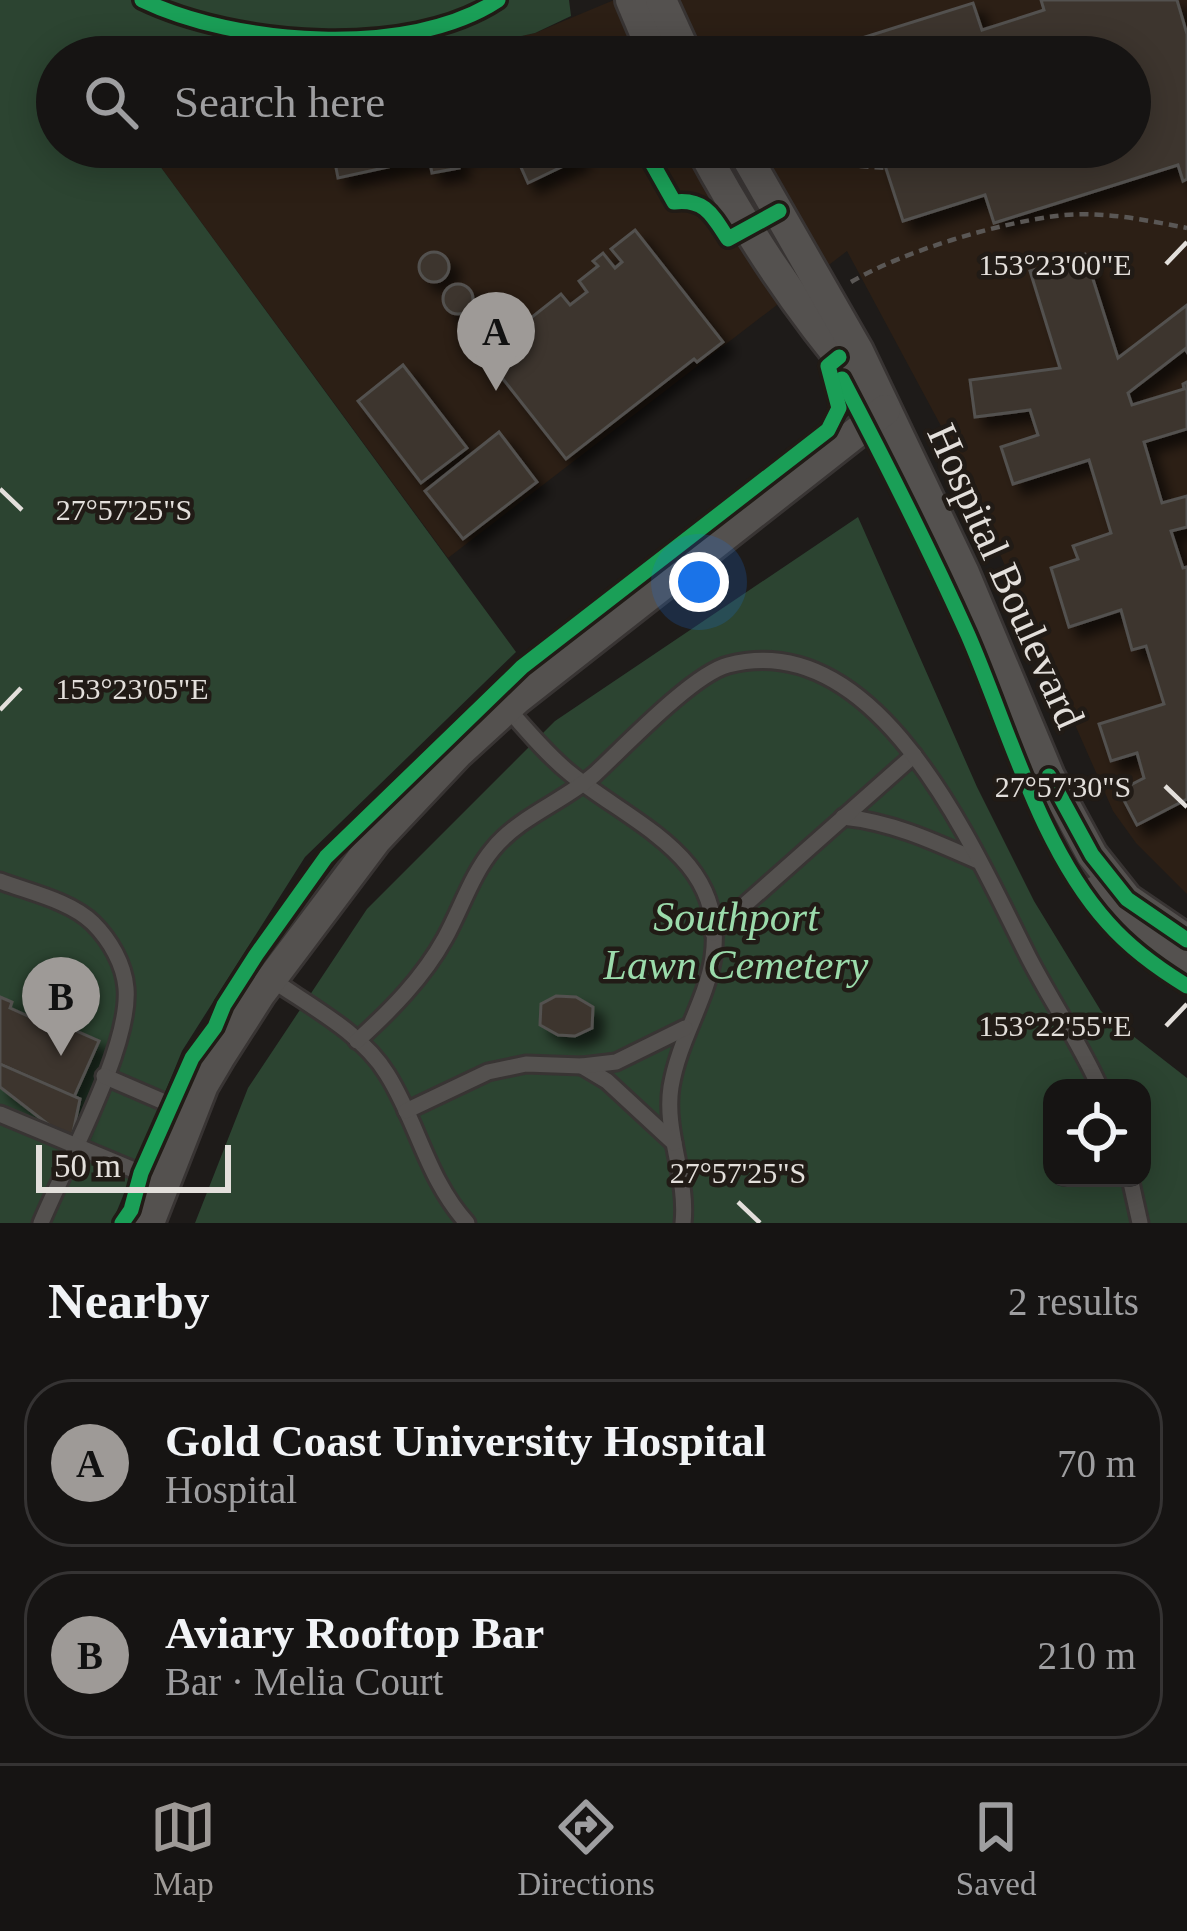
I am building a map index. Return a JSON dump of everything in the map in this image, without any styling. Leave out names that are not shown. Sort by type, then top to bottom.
[{"type":"street","points":[[631,0],[646,36]]},
{"type":"street","points":[[661,0],[677,36]]},
{"type":"street","points":[[712,168],[783,280],[885,410]]},
{"type":"street","points":[[753,168],[858,351],[885,410]]},
{"type":"street","points":[[149,1223],[219,1058],[271,979],[376,840],[507,708],[885,410]]},
{"type":"street","name":"Hospital Boulevard","points":[[885,410],[964,573],[1049,776],[1092,855],[1127,899],[1187,940]]},
{"type":"street","name":"Hospital Boulevard","points":[[1049,776],[1055,817],[1078,870],[1133,934],[1187,973]]},
{"type":"lane","points":[[357,1041],[424,971],[492,850],[512,830],[584,784],[692,686],[722,666],[750,661],[790,663],[824,675],[868,705],[936,784],[1095,1079]]},
{"type":"lane","points":[[507,708],[584,784],[646,823],[668,843],[710,899],[713,957],[670,1092],[683,1174],[683,1223]]},
{"type":"lane","points":[[713,933],[914,755]]},
{"type":"lane","points":[[843,817],[874,820],[978,861]]},
{"type":"lane","points":[[0,881],[91,920],[118,957],[126,989],[122,1028],[40,1223]]},
{"type":"lane","points":[[271,979],[374,1055],[406,1112],[432,1174],[449,1204],[467,1223]]},
{"type":"lane","points":[[406,1112],[488,1072],[526,1064],[616,1062],[688,1026]]},
{"type":"lane","points":[[582,1066],[607,1081],[676,1145]]},
{"type":"lane","points":[[104,1076],[192,1114]]},
{"type":"lane","points":[[0,1114],[141,1173],[163,1189]]},
{"type":"lane","points":[[1132,1187],[1139,1223]]},
{"type":"path","points":[[847,284],[920,249],[1058,215],[1134,217],[1187,228]]},
{"type":"shaded area","points":[[614,0],[1187,0],[1187,894],[1136,843],[1113,811],[955,452],[847,251],[448,558],[161,168],[1151,168],[1151,36],[522,36]]},
{"type":"green space","points":[[0,0],[569,0],[571,16],[522,36],[36,36],[36,168],[161,168],[516,652],[305,857],[182,1051],[112,1223],[0,1223]]},
{"type":"green space","name":"Southport Lawn Cemetery","points":[[858,517],[977,787],[1034,901],[1101,1011],[1187,1078],[1187,1223],[195,1223],[248,1088],[367,909],[555,721]]},
{"type":"building","points":[[1041,0],[1177,0],[1187,34],[1187,179],[1183,181],[1178,165],[994,223],[985,195],[903,221],[886,168],[1151,168],[1151,36],[868,36],[973,3],[982,30],[1044,10]]},
{"type":"building","points":[[336,168],[384,168],[338,178]]},
{"type":"building","points":[[521,168],[559,168],[528,183]]},
{"type":"building","points":[[635,230],[723,342],[697,362],[694,359],[566,459],[484,355],[561,294],[570,305],[587,292],[579,281],[598,266],[593,261],[603,253],[615,268],[622,262],[611,249]]},
{"type":"building","points":[[434,252],[445,256],[449,267],[445,278],[434,282],[423,278],[419,267],[423,256]]},
{"type":"building","points":[[1085,254],[1118,358],[1187,305],[1187,352],[1185,349],[1128,393],[1132,405],[1184,389],[1187,382],[1187,429],[1144,442],[1162,503],[1187,496],[1187,527],[1171,531],[1183,568],[1187,567],[1187,799],[1137,825],[1119,791],[1144,778],[1137,753],[1111,761],[1099,724],[1164,704],[1146,646],[1132,650],[1121,610],[1069,627],[1051,568],[1078,559],[1073,546],[1111,533],[1089,460],[1013,484],[1001,447],[1038,435],[1030,410],[975,417],[970,380],[1060,368],[1030,271]]},
{"type":"building","points":[[458,284],[469,288],[473,299],[469,310],[458,314],[447,310],[443,299],[447,288]]},
{"type":"building","points":[[403,365],[467,448],[421,483],[358,401]]},
{"type":"building","points":[[499,432],[537,482],[463,539],[425,491]]},
{"type":"building","points":[[556,996],[576,997],[593,1007],[592,1028],[575,1036],[558,1035],[540,1025],[541,1004]]},
{"type":"building","points":[[0,997],[12,1002],[10,1008],[46,1024],[49,1019],[99,1041],[74,1097],[0,1064]]},
{"type":"building","points":[[0,1064],[80,1099],[71,1142],[0,1087]]},
{"type":"cycle path","points":[[142,0],[224,27],[284,36]]},
{"type":"cycle path","points":[[384,36],[461,19],[498,0]]},
{"type":"cycle path","points":[[655,168],[674,202],[701,206],[728,239],[779,211]]},
{"type":"cycle path","points":[[122,1223],[192,1058],[256,955],[326,857],[522,667],[828,430],[839,408],[828,366],[839,357]]},
{"type":"cycle path","points":[[842,379],[953,602],[1063,859],[1117,932],[1187,986]]},
{"type":"cycle path","points":[[1049,776],[1092,855],[1127,899],[1187,940]]},
{"type":"place","name":"Gold Coast University Hospital","points":[[496,391]]},
{"type":"place","name":"Aviary Rooftop Bar","points":[[61,1056]]}]
